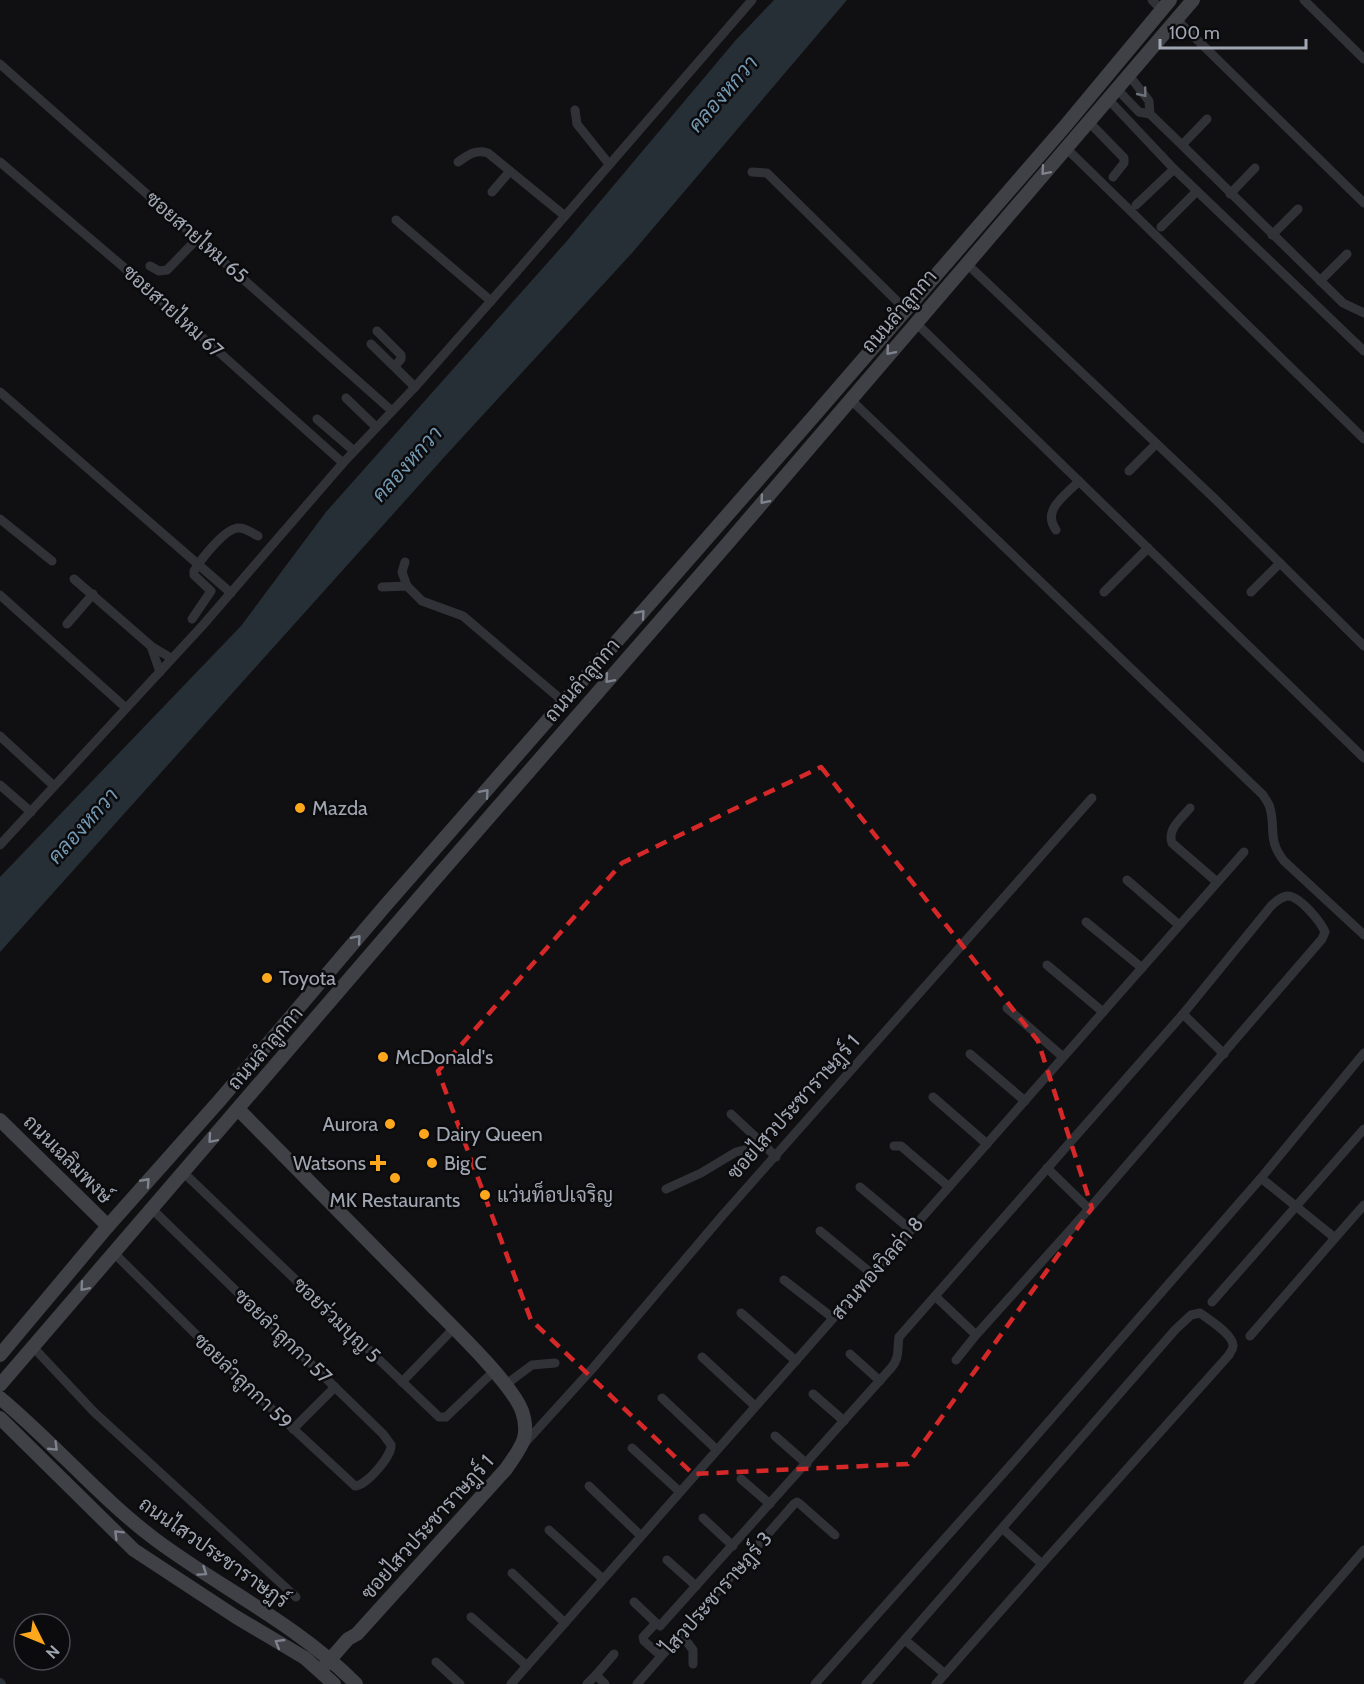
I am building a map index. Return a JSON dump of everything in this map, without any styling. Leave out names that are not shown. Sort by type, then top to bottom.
[{"type":"main road","name":"ถนนลำลูกกา","points":[[0,1385],[721,551],[1193,0]]},
{"type":"main road","name":"ถนนลำลูกกา","points":[[0,1354],[385,906],[687,563],[1066,125],[1161,3]]},
{"type":"main road","points":[[238,1109],[454,1328],[505,1385],[521,1410],[524,1443]]},
{"type":"main road","name":"ถนนเฉลิมพงษ์","points":[[0,1120],[108,1226]]},
{"type":"main road","points":[[5,1403],[9,1395],[13,1370]]},
{"type":"main road","name":"ถนนไสวประชาราษฎร์","points":[[5,1403],[154,1538],[208,1576],[256,1605],[334,1661],[357,1684]]},
{"type":"main road","name":"ถนนไสวประชาราษฎร์","points":[[0,1418],[134,1550],[227,1612],[305,1658],[327,1677]]},
{"type":"main road","name":"ซอยไสวประชาราษฎร์ 1","points":[[327,1677],[334,1661],[354,1643],[357,1634],[466,1515],[506,1469],[524,1443]]},
{"type":"street","points":[[0,845],[160,672],[343,463],[491,301],[752,0]]},
{"type":"street","points":[[1304,0],[1363,57]]},
{"type":"street","points":[[1176,19],[1364,203]]},
{"type":"street","name":"ซอยสายไหม 65","points":[[0,64],[392,411]]},
{"type":"street","points":[[1128,74],[1149,100],[1150,114]]},
{"type":"street","points":[[1112,93],[1139,112],[1150,114],[1343,303],[1364,313]]},
{"type":"street","points":[[1112,93],[1174,169],[1364,351]]},
{"type":"street","points":[[575,110],[577,124],[609,164]]},
{"type":"street","points":[[1182,145],[1207,119]]},
{"type":"street","points":[[1088,121],[1124,158],[1124,163],[1113,177]]},
{"type":"street","points":[[1065,147],[1364,439]]},
{"type":"street","points":[[458,162],[470,153],[484,151],[565,216]]},
{"type":"street","name":"ซอยสายไหม 67","points":[[0,162],[127,270],[343,463]]},
{"type":"street","points":[[1230,194],[1255,168]]},
{"type":"street","points":[[1136,205],[1174,169]]},
{"type":"street","points":[[492,192],[510,171]]},
{"type":"street","points":[[752,172],[767,173],[905,309]]},
{"type":"street","points":[[1161,227],[1197,191]]},
{"type":"street","points":[[1272,235],[1298,209]]},
{"type":"street","points":[[396,220],[491,301]]},
{"type":"street","points":[[150,266],[159,271],[167,270],[198,238]]},
{"type":"street","points":[[1320,281],[1347,255]]},
{"type":"street","points":[[966,263],[1363,644]]},
{"type":"street","points":[[915,322],[1364,758]]},
{"type":"street","points":[[377,331],[401,355],[395,366]]},
{"type":"street","points":[[371,344],[414,387]]},
{"type":"street","points":[[0,392],[231,593]]},
{"type":"street","points":[[346,399],[376,427]]},
{"type":"street","points":[[850,399],[1263,795],[1270,807],[1275,850],[1364,935]]},
{"type":"street","points":[[317,418],[354,451]]},
{"type":"street","points":[[1129,471],[1156,444]]},
{"type":"street","points":[[1056,530],[1051,523],[1050,514],[1079,481]]},
{"type":"street","points":[[0,519],[52,561]]},
{"type":"street","points":[[192,619],[210,591],[194,575],[198,564],[228,530],[243,528],[258,536]]},
{"type":"street","points":[[1104,592],[1148,548]]},
{"type":"street","points":[[405,562],[402,572],[407,586],[422,601],[464,616],[564,702]]},
{"type":"street","points":[[1251,592],[1280,563]]},
{"type":"street","points":[[74,579],[152,646],[171,658]]},
{"type":"street","points":[[382,587],[407,586]]},
{"type":"street","points":[[67,624],[93,594]]},
{"type":"street","points":[[0,595],[126,708]]},
{"type":"street","points":[[152,646],[160,672]]},
{"type":"street","points":[[0,736],[54,786]]},
{"type":"street","points":[[0,785],[31,812]]},
{"type":"street","name":"ซอยไสวประชาราษฎร์ 1","points":[[524,1443],[593,1368],[1092,798]]},
{"type":"street","points":[[1190,808],[1169,836],[1172,843],[1217,882]]},
{"type":"street","name":"สวนทองวิลล่า 8","points":[[511,1684],[1244,852]]},
{"type":"street","points":[[1126,880],[1179,925]]},
{"type":"street","points":[[634,1602],[660,1626],[880,1381],[896,1362],[899,1337],[1183,1014],[1271,906],[1288,896],[1296,898],[1322,923],[1325,932],[1322,939],[956,1360]]},
{"type":"street","points":[[1086,922],[1142,968]]},
{"type":"street","points":[[1047,965],[1103,1012]]},
{"type":"street","points":[[1007,1008],[1063,1057]]},
{"type":"street","points":[[1183,1014],[1224,1054]]},
{"type":"street","points":[[815,1684],[1016,1459],[1261,1178],[1364,1053]]},
{"type":"street","points":[[970,1054],[1025,1101]]},
{"type":"street","points":[[933,1097],[987,1144]]},
{"type":"street","points":[[731,1114],[776,1157]]},
{"type":"street","points":[[1212,1302],[1364,1129]]},
{"type":"street","points":[[666,1189],[736,1152],[764,1146]]},
{"type":"street","points":[[894,1146],[901,1146],[949,1187]]},
{"type":"street","points":[[1047,1168],[1089,1209]]},
{"type":"street","name":"ซอยร่วมบุญ 5","points":[[183,1172],[402,1382],[443,1418],[493,1372]]},
{"type":"street","points":[[1261,1178],[1335,1238]]},
{"type":"street","points":[[860,1187],[911,1230]]},
{"type":"street","points":[[1250,1336],[1364,1205]]},
{"type":"street","name":"ซอยลำลูกกา 57","points":[[152,1209],[383,1434],[392,1445],[390,1454],[376,1469]]},
{"type":"street","points":[[820,1231],[872,1274]]},
{"type":"street","name":"ซอยลำลูกกา 59","points":[[114,1253],[292,1429],[355,1486],[363,1484],[376,1469]]},
{"type":"street","points":[[784,1280],[833,1318]]},
{"type":"street","points":[[935,1296],[976,1335]]},
{"type":"street","points":[[866,1684],[1175,1330],[1191,1315],[1200,1312],[1231,1338],[1233,1346],[1229,1355],[936,1684]]},
{"type":"street","points":[[741,1313],[796,1361]]},
{"type":"street","points":[[402,1382],[454,1328]]},
{"type":"street","points":[[33,1347],[94,1412],[296,1597]]},
{"type":"street","points":[[850,1354],[880,1381]]},
{"type":"street","points":[[702,1357],[756,1406]]},
{"type":"street","points":[[505,1385],[532,1365],[555,1364]]},
{"type":"street","points":[[292,1429],[335,1387]]},
{"type":"street","points":[[813,1394],[844,1421]]},
{"type":"street","points":[[662,1398],[717,1450]]},
{"type":"street","points":[[775,1436],[807,1464]]},
{"type":"street","points":[[632,1448],[680,1492]]},
{"type":"street","points":[[741,1479],[770,1504]]},
{"type":"street","points":[[589,1486],[641,1536]]},
{"type":"street","name":"ไสวประชาราษฎร์ 3","points":[[637,1684],[797,1502],[835,1535]]},
{"type":"street","points":[[703,1518],[733,1546]]},
{"type":"street","points":[[1003,1529],[1042,1564]]},
{"type":"street","points":[[549,1530],[603,1580]]},
{"type":"street","points":[[1248,1684],[1364,1550]]},
{"type":"street","points":[[667,1560],[696,1586]]},
{"type":"street","points":[[512,1573],[565,1623]]},
{"type":"street","points":[[471,1617],[526,1666]]},
{"type":"street","points":[[656,1623],[643,1637],[644,1641],[661,1656]]},
{"type":"street","points":[[681,1634],[693,1650],[693,1664]]},
{"type":"street","points":[[905,1640],[945,1674]]},
{"type":"street","points":[[587,1684],[615,1654]]},
{"type":"street","points":[[436,1662],[460,1684]]},
{"type":"street","points":[[596,1675],[606,1684]]},
{"type":"highlighted area","points":[[821,767],[1038,1041],[1092,1208],[908,1464],[693,1474],[531,1320],[438,1071],[622,863]]},
{"type":"water","name":"คลองหกวา","points":[[774,0],[847,0],[632,253],[447,454],[0,952],[0,877],[241,626],[326,512],[566,242],[735,41]]},
{"type":"place","name":"Mazda","points":[[300,808]]},
{"type":"place","name":"Toyota","points":[[267,978]]},
{"type":"place","name":"McDonald's","points":[[383,1057]]},
{"type":"place","name":"Aurora","points":[[390,1124]]},
{"type":"place","name":"Dairy Queen","points":[[424,1134]]},
{"type":"place","name":"Watsons","points":[[378,1163]]},
{"type":"place","name":"Big C","points":[[432,1163]]},
{"type":"place","name":"MK Restaurants","points":[[395,1178]]},
{"type":"place","name":"แว่นท็อปเจริญ","points":[[485,1195]]}]
